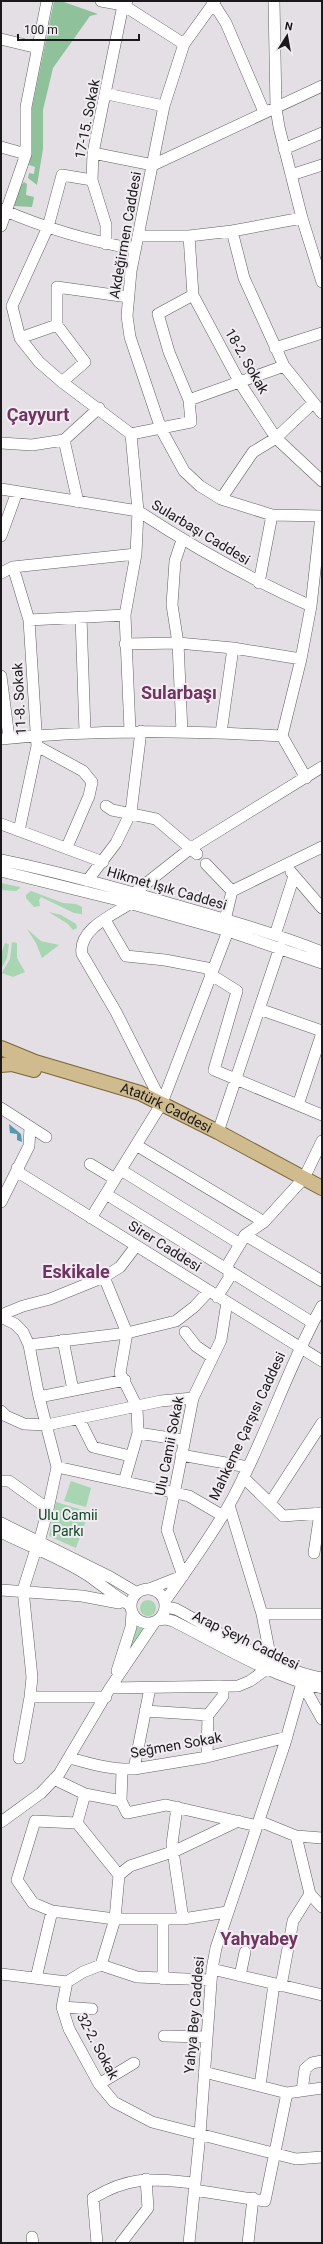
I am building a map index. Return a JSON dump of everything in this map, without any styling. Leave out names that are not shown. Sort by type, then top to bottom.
[{"type":"main road","name":"Atatürk Caddesi","points":[[1,1048],[35,1062],[120,1086],[302,1181],[322,1188]]},
{"type":"main road","name":"Atatürk Caddesi","points":[[1,1065],[12,1064],[100,1087],[160,1106],[218,1132],[302,1181],[322,1198]]},
{"type":"street","points":[[1,226],[3,210],[26,154],[26,107],[47,1]]},
{"type":"street","points":[[100,1],[125,3],[184,44]]},
{"type":"street","points":[[214,1],[226,23],[264,112]]},
{"type":"street","name":"Akdeğirmen Caddesi","points":[[214,1],[184,44],[164,106],[139,236],[135,249],[128,297],[127,316],[130,337],[161,428],[184,471],[200,486],[221,500],[272,515],[321,516]]},
{"type":"street","points":[[274,1],[276,108],[284,149],[302,218],[317,246],[322,282]]},
{"type":"street","name":"17-15. Sokak","points":[[106,244],[106,225],[92,180],[94,153],[125,3]]},
{"type":"street","points":[[1,39],[38,48]]},
{"type":"street","points":[[94,153],[152,165],[322,86]]},
{"type":"street","points":[[106,94],[164,106]]},
{"type":"street","points":[[284,149],[322,133]]},
{"type":"street","points":[[1,147],[26,154]]},
{"type":"street","points":[[292,175],[322,165]]},
{"type":"street","points":[[92,180],[62,175],[48,227],[12,306],[20,338],[39,362],[62,382],[99,408],[131,434],[192,422],[189,400],[170,352],[158,314],[193,295]]},
{"type":"street","points":[[3,210],[48,227],[106,244],[135,249]]},
{"type":"street","points":[[139,236],[189,236],[232,231],[302,218]]},
{"type":"street","points":[[232,231],[244,278],[275,348],[284,366],[322,413]]},
{"type":"street","name":"18-2. Sokak","points":[[189,236],[193,295],[240,383],[276,438],[322,481]]},
{"type":"street","points":[[62,382],[85,362],[57,325],[57,287],[128,297]]},
{"type":"street","points":[[20,338],[57,325]]},
{"type":"street","points":[[275,348],[322,333]]},
{"type":"street","points":[[189,400],[284,366]]},
{"type":"street","points":[[221,500],[253,452],[276,438],[313,403]]},
{"type":"street","points":[[1,443],[32,445],[64,440],[99,408]]},
{"type":"street","name":"Sularbaşı Caddesi","points":[[131,434],[138,511],[182,540],[259,583],[311,606]]},
{"type":"street","points":[[64,440],[78,502]]},
{"type":"street","points":[[1,489],[138,511],[136,554],[125,615],[125,644],[130,730]]},
{"type":"street","points":[[1,536],[17,492]]},
{"type":"street","points":[[259,583],[272,515]]},
{"type":"street","points":[[306,778],[282,736],[301,659],[311,606],[321,516]]},
{"type":"street","points":[[182,540],[175,561],[172,605],[178,643],[182,732]]},
{"type":"street","points":[[1,573],[13,567],[136,554]]},
{"type":"street","name":"11-8. Sokak","points":[[13,567],[29,620],[37,746],[19,831]]},
{"type":"street","points":[[29,620],[125,615]]},
{"type":"street","points":[[81,618],[85,732]]},
{"type":"street","points":[[125,644],[178,643],[233,648],[301,659]]},
{"type":"street","points":[[221,733],[233,648]]},
{"type":"street","points":[[1,676],[5,739],[36,735],[130,730],[282,736]]},
{"type":"street","points":[[87,881],[116,843],[131,812],[141,731]]},
{"type":"street","points":[[37,746],[83,771],[92,782],[89,796],[67,847]]},
{"type":"street","points":[[160,1106],[116,1012],[82,954],[81,946],[85,936],[194,851],[322,767]]},
{"type":"street","points":[[106,806],[112,810],[131,812],[156,818],[194,851]]},
{"type":"street","points":[[1,824],[67,847],[103,862]]},
{"type":"street","points":[[225,920],[232,891],[284,864],[322,847]]},
{"type":"street","name":"Hikmet Işık Caddesi","points":[[1,860],[87,881],[228,931],[280,947],[322,963]]},
{"type":"street","points":[[206,864],[232,891]]},
{"type":"street","points":[[284,864],[322,908]]},
{"type":"street","name":"Hikmet Işık Caddesi","points":[[1,871],[118,900],[132,898],[225,920],[275,935],[322,952]]},
{"type":"street","points":[[275,935],[294,876]]},
{"type":"street","points":[[105,920],[118,900]]},
{"type":"street","points":[[105,920],[126,956],[165,960],[211,972],[237,991],[214,1070],[322,1115]]},
{"type":"street","points":[[91,1218],[160,1106],[228,931]]},
{"type":"street","points":[[218,1132],[280,947]]},
{"type":"street","points":[[259,1009],[322,1032],[298,1105]]},
{"type":"street","points":[[1,1108],[46,1137]]},
{"type":"street","points":[[1,1202],[30,1140],[30,1127]]},
{"type":"street","points":[[29,1345],[127,1333],[176,1321],[194,1307],[218,1297],[229,1278],[228,1264],[243,1240],[264,1222],[302,1181],[322,1141]]},
{"type":"street","points":[[136,1145],[264,1222]]},
{"type":"street","points":[[90,1164],[118,1175],[322,1281]]},
{"type":"street","name":"Sirer Caddesi","points":[[17,1168],[19,1173],[322,1361]]},
{"type":"street","points":[[106,1194],[313,1323]]},
{"type":"street","points":[[1,1316],[23,1306],[50,1299],[104,1277],[120,1267],[136,1246]]},
{"type":"street","points":[[104,1277],[127,1333],[120,1373],[125,1380],[137,1407],[138,1433],[130,1456],[124,1482]]},
{"type":"street","name":"Ulu Camii Sokak","points":[[183,1576],[167,1530],[192,1398],[221,1340],[218,1297]]},
{"type":"street","name":"Mahkeme Çarşısı Caddesi","points":[[165,1604],[229,1505],[248,1466],[300,1348],[322,1306]]},
{"type":"street","points":[[1,1316],[15,1324],[23,1332],[29,1345],[39,1397],[57,1467],[48,1509],[23,1590],[32,1677],[19,1758]]},
{"type":"street","points":[[185,1332],[196,1346],[212,1357]]},
{"type":"street","points":[[63,1340],[73,1390]]},
{"type":"street","points":[[39,1397],[125,1380]]},
{"type":"street","points":[[1,1411],[6,1416],[24,1424],[47,1425],[161,1401],[192,1398]]},
{"type":"street","points":[[79,1419],[93,1448],[130,1456]]},
{"type":"street","points":[[270,1504],[322,1423]]},
{"type":"street","points":[[138,1433],[183,1440]]},
{"type":"street","points":[[181,1455],[248,1466]]},
{"type":"street","points":[[57,1467],[189,1496],[218,1513]]},
{"type":"street","points":[[243,1477],[283,1516],[321,1513],[314,1553]]},
{"type":"street","points":[[1,1481],[9,1481],[48,1509]]},
{"type":"street","points":[[30,1697],[110,1690],[238,1686],[250,1681],[270,1664],[262,1614],[229,1505]]},
{"type":"street","points":[[1,1523],[89,1576],[132,1610],[141,1622],[156,1622]]},
{"type":"street","points":[[1,1532],[37,1545],[138,1593]]},
{"type":"street","points":[[82,1596],[90,1586],[89,1576]]},
{"type":"street","points":[[110,1690],[131,1627],[133,1599],[138,1593],[183,1576]]},
{"type":"street","points":[[1,1822],[41,1793],[54,1780],[70,1758],[110,1690],[156,1622],[164,1614],[165,1604],[158,1592],[149,1589]]},
{"type":"street","points":[[1,1590],[23,1590],[82,1596],[132,1610]]},
{"type":"street","name":"Arap Şeyh Caddesi","points":[[165,1604],[302,1683],[322,1688]]},
{"type":"street","points":[[262,1614],[322,1614]]},
{"type":"street","name":"Arap Şeyh Caddesi","points":[[156,1622],[165,1619],[173,1621],[270,1664],[322,1678]]},
{"type":"street","points":[[302,1683],[322,1718]]},
{"type":"street","name":"Yahya Bey Caddesi","points":[[189,2243],[200,2134],[212,1975],[216,1948],[287,1737],[302,1683]]},
{"type":"street","points":[[207,1757],[208,1715],[223,1696],[223,1686]]},
{"type":"street","points":[[134,1769],[150,1688]]},
{"type":"street","points":[[146,1711],[208,1715]]},
{"type":"street","name":"Seğmen Sokak","points":[[70,1758],[99,1766],[122,1770],[134,1769],[207,1757],[287,1737]]},
{"type":"street","points":[[122,1770],[121,1801],[127,1813],[166,1805],[177,1806],[238,1821],[258,1823],[296,1836],[322,1838]]},
{"type":"street","points":[[54,1780],[85,1794],[121,1801]]},
{"type":"street","points":[[77,1823],[85,1794]]},
{"type":"street","points":[[177,1806],[172,1844],[175,1851],[184,1919]]},
{"type":"street","points":[[101,1965],[115,1919],[118,1876],[77,1823],[35,1821],[17,1880],[33,1903],[52,1911],[115,1919],[184,1919],[227,1912]]},
{"type":"street","points":[[118,1876],[130,1866],[175,1851],[238,1821]]},
{"type":"street","points":[[296,1836],[310,1894],[322,1907]]},
{"type":"street","points":[[260,2086],[277,1985],[293,1921],[310,1894]]},
{"type":"street","points":[[36,1978],[52,1911]]},
{"type":"street","points":[[163,1919],[163,1979]]},
{"type":"street","points":[[240,1976],[246,1952]]},
{"type":"street","points":[[1,1974],[67,1982],[82,1972],[101,1965],[137,1977],[163,1979],[212,1975],[240,1976],[322,1996]]},
{"type":"street","name":"32-2. Sokak","points":[[67,1982],[62,2007],[70,2029],[99,2084],[114,2102],[152,2122],[275,2152],[296,2159],[322,2157]]},
{"type":"street","points":[[62,2007],[92,2009]]},
{"type":"street","points":[[164,2036],[207,2037]]},
{"type":"street","points":[[302,2091],[305,2069],[312,2063],[322,2061]]},
{"type":"street","points":[[99,2084],[134,2063]]},
{"type":"street","points":[[204,2072],[287,2093],[322,2088]]},
{"type":"street","points":[[100,2242],[93,2198],[111,2187],[146,2179],[265,2201],[287,2093]]},
{"type":"street","points":[[121,2243],[148,2208],[146,2179]]},
{"type":"street","points":[[248,2243],[253,2198]]},
{"type":"green space","points":[[54,1],[61,1],[98,14],[90,16],[53,68],[43,110],[43,149],[37,185],[28,178],[29,173],[34,174],[35,167],[29,165],[32,147],[32,108]]},
{"type":"green space","points":[[24,182],[27,184],[26,195],[34,197],[32,207],[14,206],[16,193]]},
{"type":"green space","points":[[1,883],[20,888],[16,891],[1,890]]},
{"type":"green space","points":[[31,891],[63,903],[76,904],[82,907],[82,914],[74,913],[41,897],[39,900],[40,906],[34,907],[26,898],[26,895]]},
{"type":"green space","points":[[49,912],[61,915],[76,924],[77,928],[73,930],[68,924]]},
{"type":"green space","points":[[27,929],[41,941],[59,945],[42,958],[36,943]]},
{"type":"green space","points":[[12,942],[17,943],[17,958],[25,972],[13,977],[2,973],[10,959]]},
{"type":"green space","points":[[5,943],[9,944],[7,958],[1,969],[1,954]]},
{"type":"green space","points":[[71,1481],[91,1488],[86,1507],[64,1501]]},
{"type":"green space","name":"Ulu Camii Parkı","points":[[56,1502],[89,1512],[76,1548],[49,1536]]},
{"type":"green space","points":[[148,1600],[155,1605],[156,1608],[151,1615],[148,1616],[141,1611],[140,1608],[145,1601]]},
{"type":"green space","points":[[134,1626],[145,1629],[135,1646],[128,1650]]},
{"type":"water","points":[[9,1124],[21,1134],[22,1142],[17,1140],[17,1134],[10,1133]]},
{"type":"district","name":"Çayyurt","points":[[38,415]]},
{"type":"district","name":"Sularbaşı","points":[[179,693]]},
{"type":"district","name":"Eskikale","points":[[76,1272]]},
{"type":"district","name":"Yahyabey","points":[[259,1939]]}]
